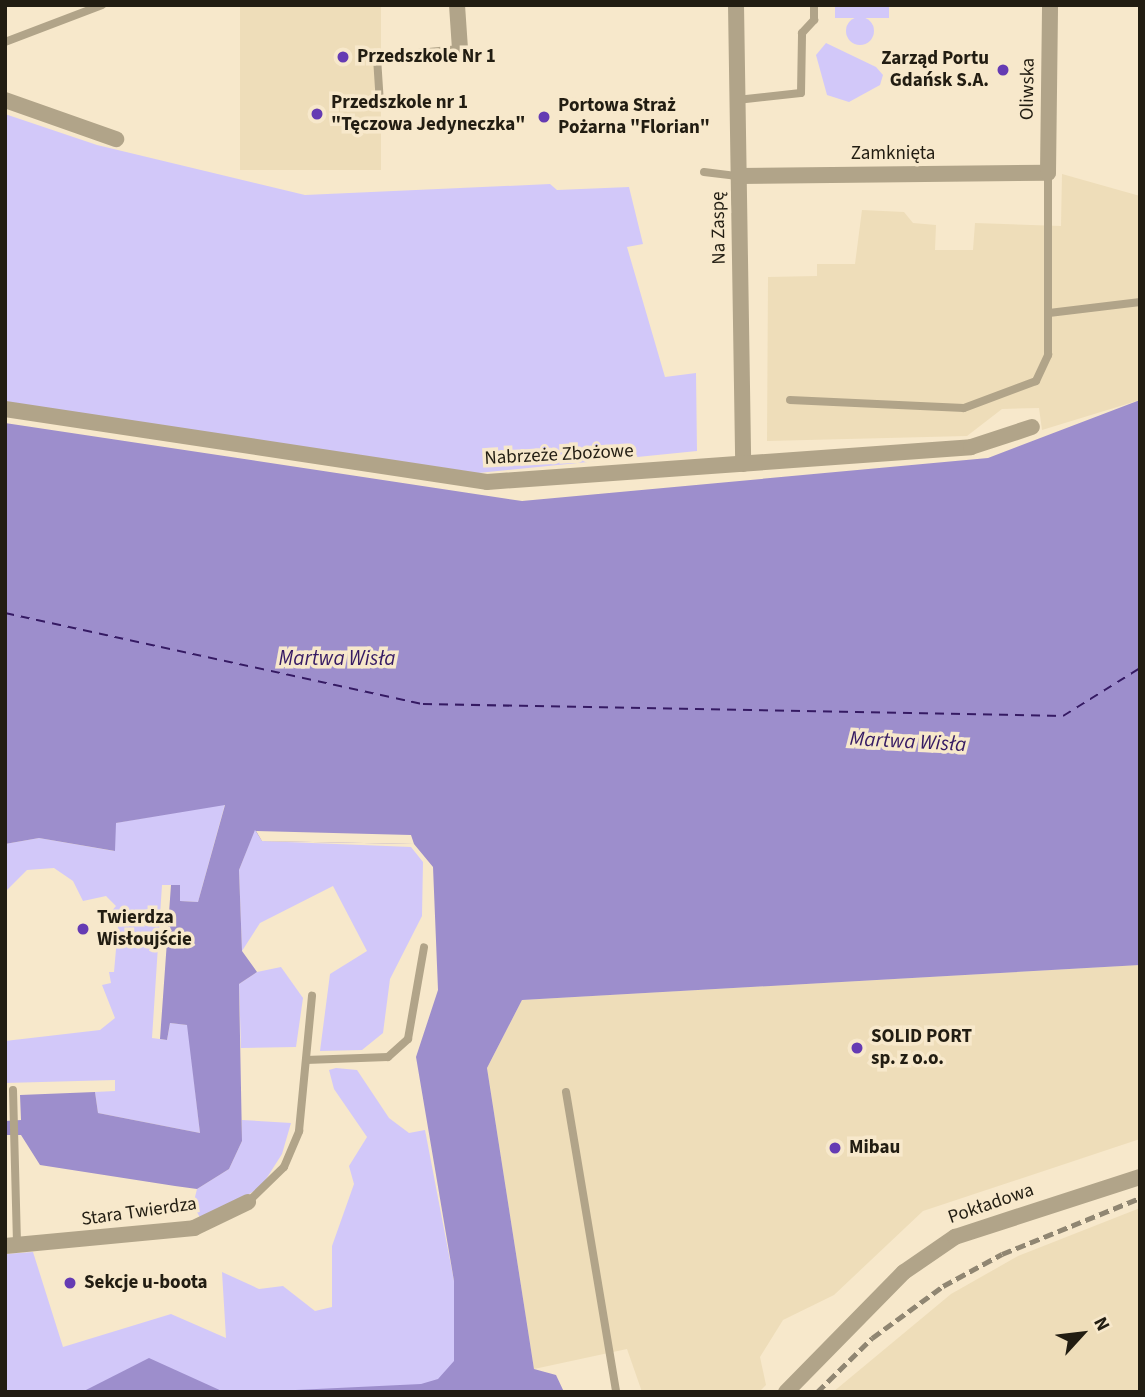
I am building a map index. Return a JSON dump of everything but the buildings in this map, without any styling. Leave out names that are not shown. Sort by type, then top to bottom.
[{"type":"street","points":[[457,5],[460,49]]},
{"type":"street","name":"Na Zaspę","points":[[736,5],[743,457]]},
{"type":"street","name":"Oliwska","points":[[1048,173],[1050,5]]},
{"type":"street","points":[[5,100],[116,139]]},
{"type":"street","name":"Zamknięta","points":[[738,176],[1048,173]]},
{"type":"street","name":"Nabrzeże Zbożowe","points":[[5,409],[487,482],[743,457],[971,447],[1032,427]]},
{"type":"street","name":"Pokładowa","points":[[786,1392],[904,1272],[955,1237],[1140,1177]]},
{"type":"street","name":"Stara Twierdza","points":[[11,1246],[194,1228],[248,1202]]},
{"type":"lane","points":[[5,41],[103,5]]},
{"type":"lane","points":[[737,100],[801,93],[802,33],[814,20],[814,5]]},
{"type":"lane","points":[[380,104],[377,57],[460,49]]},
{"type":"lane","points":[[704,172],[738,176]]},
{"type":"lane","points":[[790,400],[964,408],[1042,374],[1049,313],[1048,173]]},
{"type":"lane","points":[[1049,313],[1140,302]]},
{"type":"lane","points":[[306,1060],[388,1057],[408,1039],[424,947]]},
{"type":"lane","name":"Stara Twierdza","points":[[248,1202],[292,1150],[306,1060],[312,996]]},
{"type":"lane","name":"Stara Twierdza","points":[[11,1246],[15,1192],[13,1090]]},
{"type":"lane","points":[[566,1092],[617,1392]]},
{"type":"lane","points":[[5,1194],[15,1192]]},
{"type":"shaded area","name":"Przedszkole nr 1 \"Tęczowa Jedyneczka\"","points":[[240,5],[381,5],[381,170],[240,170]]},
{"type":"shaded area","points":[[835,5],[889,5],[889,18],[835,18]]},
{"type":"shaded area","points":[[860,17],[870,21],[874,31],[870,41],[860,45],[850,41],[846,31],[850,21]]},
{"type":"shaded area","points":[[826,43],[876,67],[883,75],[880,85],[849,102],[827,95],[816,55]]},
{"type":"shaded area","points":[[5,114],[97,145],[305,195],[550,184],[557,190],[629,187],[643,244],[627,247],[665,377],[696,373],[697,451],[478,473],[5,402]]},
{"type":"shaded area","points":[[1062,174],[1140,196],[1140,400],[1042,430],[1039,408],[1002,409],[967,436],[767,441],[768,277],[817,276],[817,264],[855,264],[862,210],[904,212],[913,223],[936,225],[935,250],[973,250],[975,223],[1061,226]]},
{"type":"shaded area","points":[[225,804],[198,902],[180,901],[180,885],[162,885],[152,1038],[167,1040],[170,1023],[188,1025],[200,1133],[98,1113],[95,1092],[115,1091],[115,1080],[5,1083],[5,1041],[100,1030],[115,1018],[102,985],[111,983],[109,972],[114,972],[118,926],[105,919],[116,906],[106,896],[83,901],[73,881],[54,868],[27,870],[5,892],[5,844],[39,838],[114,851],[115,823]]},
{"type":"shaded area","points":[[255,829],[262,841],[411,847],[423,862],[422,916],[390,979],[383,1033],[362,1050],[320,1051],[330,974],[367,951],[333,886],[260,923],[242,951],[239,870]]},
{"type":"shaded area","points":[[1140,965],[1140,1139],[923,1211],[834,1295],[783,1320],[760,1357],[766,1385],[759,1392],[642,1392],[627,1349],[534,1369],[487,1068],[522,1000]]},
{"type":"shaded area","points":[[281,967],[303,998],[296,1047],[241,1048],[239,984],[257,972]]},
{"type":"shaded area","points":[[329,1070],[357,1070],[389,1118],[409,1133],[425,1130],[454,1281],[479,1306],[452,1392],[5,1392],[5,1254],[33,1252],[63,1347],[171,1314],[226,1338],[222,1272],[259,1289],[283,1286],[315,1311],[332,1307],[332,1246],[354,1184],[349,1166],[367,1137],[334,1089]]},
{"type":"shaded area","points":[[242,1120],[291,1123],[282,1154],[261,1187],[202,1221],[193,1205],[197,1189],[229,1169],[242,1141]]},
{"type":"shaded area","points":[[1140,1208],[1140,1392],[833,1392],[951,1294],[1018,1256]]},
{"type":"water","name":"Martwa Wisła","points":[[1140,400],[1140,965],[522,1000],[487,1068],[534,1369],[556,1375],[564,1392],[252,1392],[421,1384],[438,1379],[454,1361],[454,1281],[416,1057],[438,990],[433,867],[414,844],[262,841],[255,830],[239,870],[242,951],[257,972],[239,984],[242,1141],[229,1169],[197,1189],[175,1186],[40,1165],[21,1135],[5,1135],[5,1121],[21,1120],[20,1095],[95,1092],[98,1113],[200,1133],[187,1025],[170,1023],[167,1040],[160,1039],[171,885],[180,885],[180,901],[198,902],[225,805],[116,823],[115,851],[39,838],[5,844],[5,423],[522,501],[988,458]]},
{"type":"water","points":[[149,1358],[224,1392],[82,1392]]},
{"type":"pier","points":[[256,831],[411,835],[414,844],[262,841]]},
{"type":"ferry route","points":[[5,613],[423,704],[1063,716],[1140,668]]},
{"type":"railway","points":[[817,1392],[872,1338],[943,1286],[1002,1254],[1140,1198]]},
{"type":"place","name":"Przedszkole Nr 1","points":[[343,57]]},
{"type":"place","name":"Zarząd Portu Gdańsk S.A.","points":[[1003,70]]},
{"type":"place","name":"Przedszkole nr 1 \"Tęczowa Jedyneczka\"","points":[[317,114]]},
{"type":"place","name":"Portowa Straż Pożarna \"Florian\"","points":[[544,117]]},
{"type":"place","name":"Twierdza Wisłoujście","points":[[83,929]]},
{"type":"place","name":"SOLID PORT sp. z o.o.","points":[[857,1048]]},
{"type":"place","name":"Mibau","points":[[835,1148]]},
{"type":"place","name":"Sekcje u-boota","points":[[70,1283]]}]
